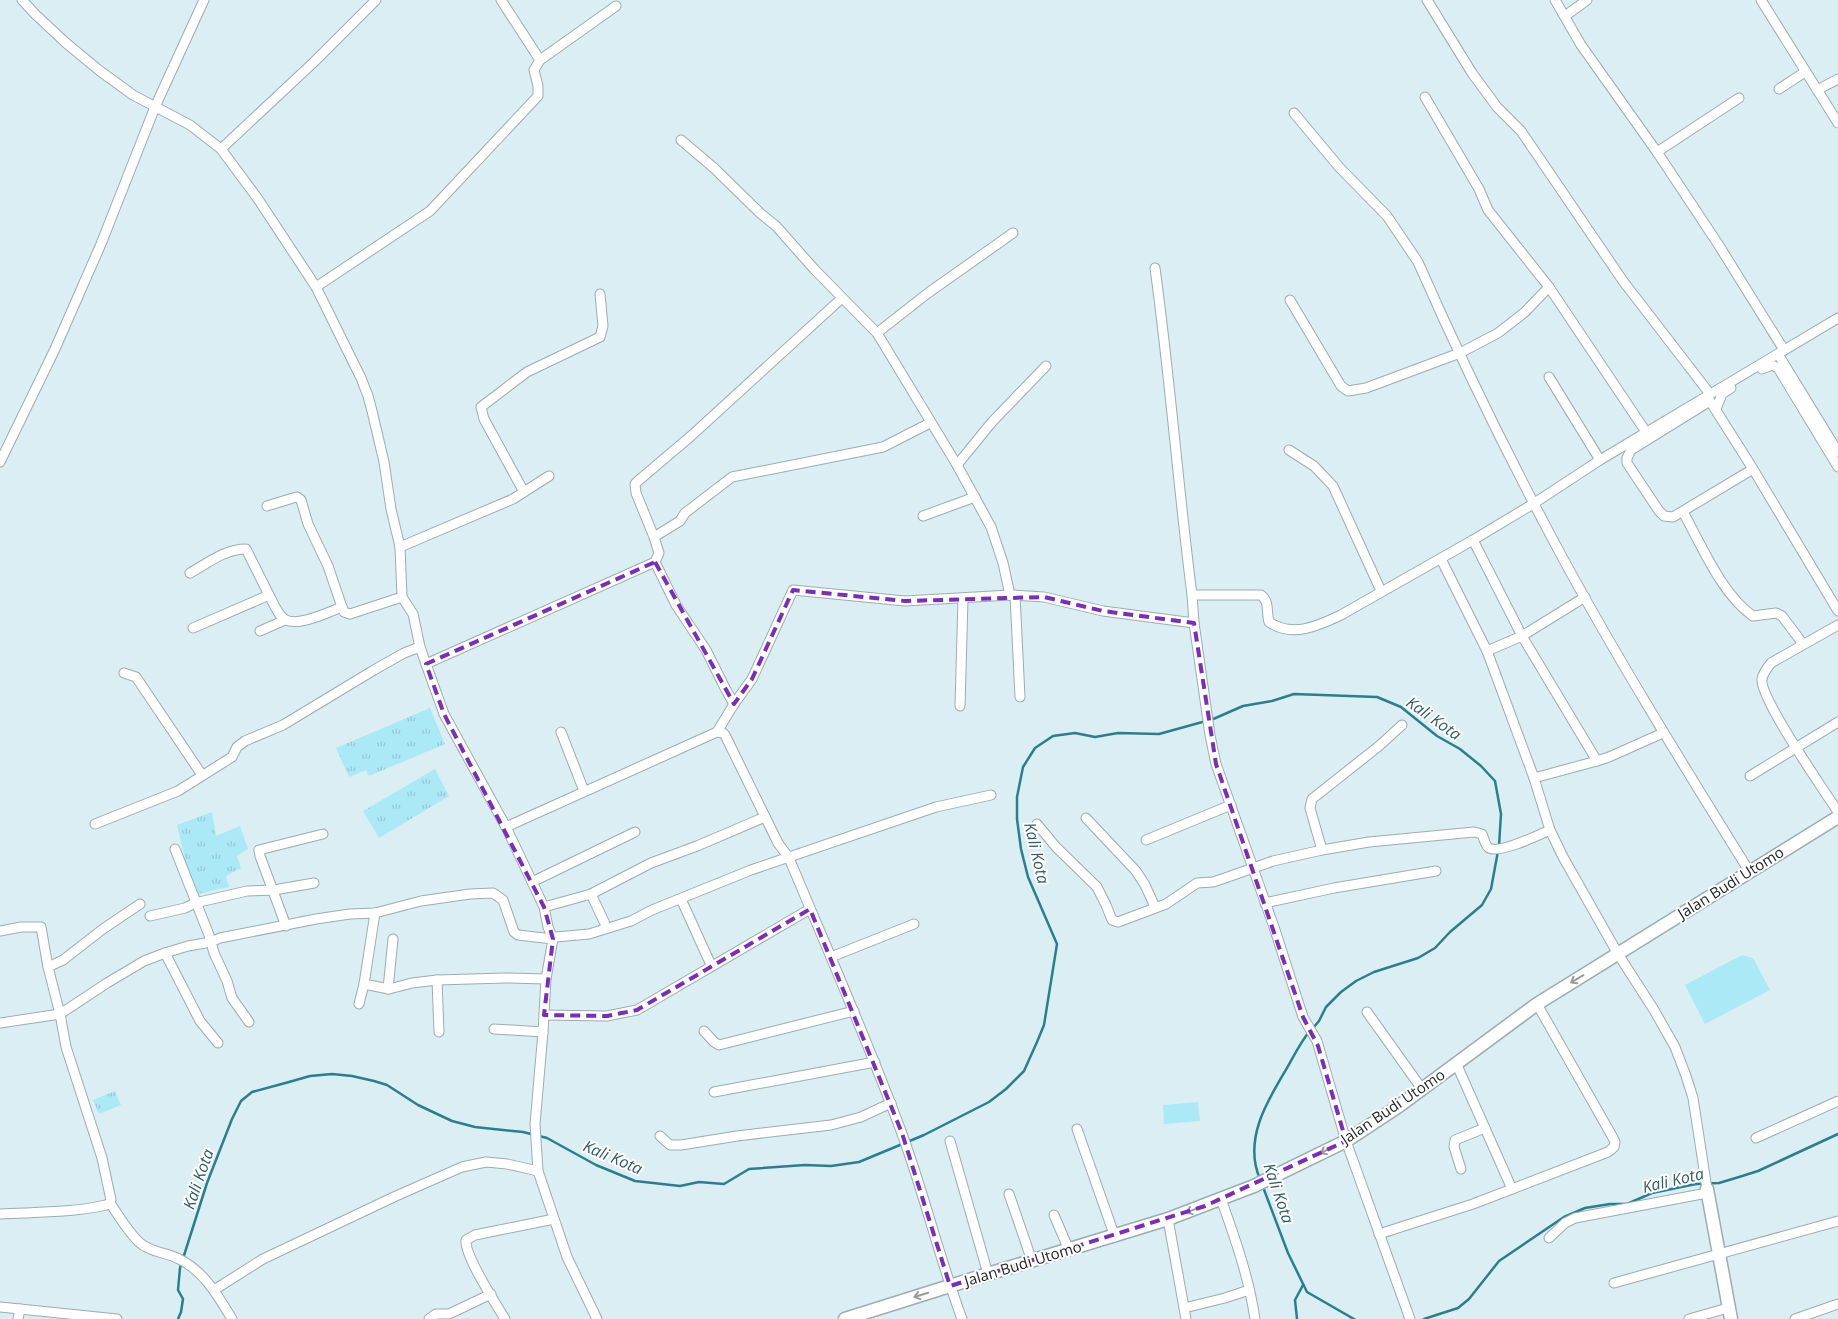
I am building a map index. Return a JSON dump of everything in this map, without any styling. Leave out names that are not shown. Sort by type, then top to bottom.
[{"type":"street","points":[[22,0],[79,54],[119,85],[190,125],[221,149],[258,199],[316,288],[351,357],[368,396],[384,462],[391,509],[400,547],[402,597],[413,614],[420,647],[444,714],[506,827],[544,907],[548,927],[553,939],[546,979],[535,1124],[538,1171],[567,1257],[597,1319]]},
{"type":"street","points":[[0,462],[101,244],[155,107],[204,0]]},
{"type":"street","points":[[221,149],[314,62],[376,0]]},
{"type":"street","points":[[501,0],[540,60]]},
{"type":"street","points":[[1427,0],[1472,73],[1498,107],[1521,131],[1612,266],[1710,394]]},
{"type":"street","points":[[1555,0],[1582,44],[1658,152],[1718,244],[1838,452]]},
{"type":"street","points":[[1565,16],[1587,0]]},
{"type":"street","points":[[1761,0],[1838,123]]},
{"type":"street","points":[[316,288],[430,211],[538,96],[538,86],[534,70],[540,60],[616,6]]},
{"type":"street","points":[[1779,88],[1805,72]]},
{"type":"street","points":[[1817,90],[1838,79]]},
{"type":"street","points":[[1425,97],[1479,189],[1488,210],[1549,287],[1646,432]]},
{"type":"street","points":[[1658,152],[1740,98]]},
{"type":"street","points":[[1294,113],[1339,167],[1396,228],[1418,262],[1534,504],[1663,733],[1749,871]]},
{"type":"street","points":[[681,140],[776,226],[877,333],[957,465],[991,527],[1013,595],[1020,697]]},
{"type":"street","points":[[877,333],[928,293],[1014,233]]},
{"type":"street","points":[[1156,268],[1167,356],[1194,623],[1216,764],[1305,1024],[1315,1037],[1346,1141],[1410,1318]]},
{"type":"street","points":[[1290,300],[1341,386],[1348,391],[1366,388],[1460,353],[1498,333],[1525,312],[1549,287]]},
{"type":"street","points":[[524,492],[484,419],[481,407],[527,372],[600,337],[604,326],[600,294]]},
{"type":"street","points":[[426,664],[655,562],[659,553],[636,493],[635,484],[691,436],[842,298]]},
{"type":"street","points":[[1192,595],[1261,596],[1265,598],[1267,604],[1269,622],[1284,629],[1295,630],[1319,626],[1441,559],[1534,504],[1600,460],[1838,318]]},
{"type":"street","points":[[1716,409],[1722,394],[1758,371],[1772,365],[1778,368],[1838,467]]},
{"type":"street","points":[[957,465],[992,422],[1046,366]]},
{"type":"street","points":[[1549,377],[1600,460]]},
{"type":"street","points":[[1753,469],[1673,517],[1664,516],[1659,511],[1627,463],[1627,458],[1631,450],[1710,401],[1753,469],[1838,611]]},
{"type":"street","points":[[654,537],[680,521],[685,513],[732,477],[883,447],[930,423]]},
{"type":"street","points":[[1289,450],[1314,466],[1333,486],[1381,591]]},
{"type":"street","points":[[400,547],[513,499],[549,476]]},
{"type":"street","points":[[267,506],[297,497],[301,500],[308,524],[328,566],[344,612],[350,614],[402,597]]},
{"type":"street","points":[[923,516],[975,497]]},
{"type":"street","points":[[1683,512],[1725,586],[1742,609],[1753,616],[1776,614],[1782,616],[1803,644]]},
{"type":"street","points":[[1473,540],[1522,636],[1598,761]]},
{"type":"street","points":[[190,573],[231,551],[246,549],[269,595],[285,620]]},
{"type":"street","points":[[1441,559],[1487,651],[1534,778],[1550,830],[1563,857],[1618,954],[1675,1047],[1686,1076],[1693,1098],[1706,1174],[1707,1191],[1730,1313],[1689,1319]]},
{"type":"street","points":[[655,562],[676,605],[706,650],[724,688],[734,704]]},
{"type":"street","points":[[717,732],[734,704],[752,680],[793,590],[905,600],[963,599],[1013,595],[1044,597],[1103,611],[1194,623]]},
{"type":"street","points":[[193,628],[269,595]]},
{"type":"street","points":[[1487,651],[1522,636],[1585,597]]},
{"type":"street","points":[[960,706],[963,599]]},
{"type":"street","points":[[260,631],[285,620],[297,623],[342,607]]},
{"type":"street","points":[[1838,625],[1771,663],[1766,669],[1762,680],[1767,698],[1796,749],[1838,812]]},
{"type":"street","points":[[95,824],[178,791],[232,757],[237,747],[246,741],[283,725],[396,657],[420,647]]},
{"type":"street","points":[[124,673],[136,677],[202,775]]},
{"type":"street","points":[[1750,776],[1838,722]]},
{"type":"street","points":[[1322,850],[1310,808],[1312,799],[1379,746],[1402,725]]},
{"type":"street","points":[[561,732],[584,792]]},
{"type":"street","points":[[506,827],[717,732],[723,733],[728,738],[778,844],[789,858],[875,1062],[902,1133],[962,1319]]},
{"type":"street","points":[[1534,778],[1598,761],[1663,733]]},
{"type":"street","points":[[0,1023],[60,1014],[144,961],[188,946],[316,919],[350,914],[375,913],[421,901],[470,894],[493,893],[503,900],[514,932],[518,935],[553,939],[556,937],[589,934],[631,921],[652,910],[723,881],[936,807],[992,796]]},
{"type":"street","points":[[1146,840],[1231,805]]},
{"type":"street","points":[[544,907],[591,894],[652,864],[765,817]]},
{"type":"street","name":"Jalan Budi Utomo","points":[[845,1319],[1168,1219],[1254,1186],[1346,1141],[1384,1117],[1537,1004],[1838,817]]},
{"type":"street","points":[[1086,818],[1136,871],[1155,907]]},
{"type":"street","points":[[1037,824],[1096,888],[1112,920],[1118,922],[1176,898],[1197,883],[1213,882],[1252,868],[1322,850],[1369,842],[1474,832],[1482,834],[1487,847],[1493,849],[1507,848],[1550,830]]},
{"type":"street","points":[[532,882],[635,832]]},
{"type":"street","points":[[286,926],[274,890],[258,853],[259,850],[323,834]]},
{"type":"street","points":[[175,849],[232,998],[249,1022]]},
{"type":"street","points":[[1265,903],[1334,888],[1436,871]]},
{"type":"street","points":[[150,916],[180,909],[195,903],[246,892],[274,890],[314,883]]},
{"type":"street","points":[[591,894],[607,928]]},
{"type":"street","points":[[681,899],[711,965]]},
{"type":"street","points":[[48,967],[63,960],[103,929],[140,904]]},
{"type":"street","points":[[544,1015],[607,1016],[637,1010],[711,965],[810,909]]},
{"type":"street","points":[[359,1004],[375,913]]},
{"type":"street","points":[[831,957],[914,924]]},
{"type":"street","points":[[0,931],[21,927],[41,927],[66,1047],[106,1174],[111,1196],[110,1203],[141,1244],[156,1252],[178,1258],[192,1267],[214,1290],[232,1319]]},
{"type":"street","points":[[388,989],[393,939]]},
{"type":"street","points":[[164,953],[200,1021],[218,1043]]},
{"type":"street","points":[[364,984],[388,989],[412,982],[437,980],[546,979]]},
{"type":"street","points":[[437,980],[439,1032]]},
{"type":"street","points":[[1379,1234],[1473,1204],[1608,1152],[1614,1147],[1615,1142],[1537,1004]]},
{"type":"street","points":[[704,1031],[719,1045],[854,1011]]},
{"type":"street","points":[[1367,1012],[1422,1089]]},
{"type":"street","points":[[494,1029],[543,1032]]},
{"type":"street","points":[[714,1092],[875,1062]]},
{"type":"street","points":[[1456,1063],[1512,1189]]},
{"type":"street","points":[[1756,1138],[1838,1101]]},
{"type":"street","points":[[660,1136],[670,1145],[681,1145],[736,1136],[831,1125],[861,1117],[890,1103]]},
{"type":"street","points":[[1461,1169],[1454,1147],[1455,1140],[1485,1128]]},
{"type":"street","points":[[1076,1129],[1115,1236]]},
{"type":"street","points":[[950,1141],[988,1274]]},
{"type":"street","points":[[214,1290],[263,1259],[462,1167],[486,1162],[507,1164],[538,1171]]},
{"type":"street","points":[[1549,1238],[1565,1223],[1575,1218],[1707,1191]]},
{"type":"street","points":[[1009,1194],[1032,1261]]},
{"type":"street","points":[[1221,1199],[1249,1290],[1255,1319]]},
{"type":"street","points":[[0,1214],[49,1213],[110,1203]]},
{"type":"street","points":[[1054,1215],[1068,1250]]},
{"type":"street","points":[[505,1319],[470,1257],[465,1246],[466,1240],[476,1235],[554,1219]]},
{"type":"street","points":[[1168,1219],[1186,1319]]},
{"type":"street","points":[[1614,1283],[1838,1221]]},
{"type":"street","points":[[1184,1308],[1249,1290]]},
{"type":"street","points":[[429,1319],[436,1314],[449,1314],[491,1294]]},
{"type":"street","points":[[1795,1319],[1838,1304]]},
{"type":"street","points":[[0,1307],[117,1319]]},
{"type":"street","points":[[18,1319],[20,1309]]},
{"type":"highlighted area","points":[[655,562],[734,704],[752,679],[793,590],[905,601],[1044,597],[1103,611],[1194,623],[1216,764],[1303,1017],[1318,1046],[1346,1141],[1205,1206],[950,1286],[902,1133],[810,909],[637,1010],[607,1016],[544,1015],[553,939],[544,907],[444,714],[426,664]]},
{"type":"green space","points":[[430,708],[445,744],[369,776],[366,770],[349,777],[336,748]]},
{"type":"green space","points":[[435,769],[449,796],[379,838],[363,811]]},
{"type":"green space","points":[[212,812],[216,836],[240,826],[248,849],[237,856],[241,868],[226,876],[229,887],[194,895],[179,863],[185,860],[177,825]]},
{"type":"green space","points":[[1742,955],[1753,958],[1770,990],[1705,1024],[1685,985]]},
{"type":"green space","points":[[115,1091],[121,1105],[99,1114],[93,1100]]},
{"type":"green space","points":[[1198,1102],[1200,1121],[1164,1124],[1163,1105]]},
{"type":"waterway","name":"Kali Kota","points":[[1211,720],[1243,706],[1272,701],[1294,694],[1377,697],[1401,707],[1437,736],[1460,749],[1481,766],[1495,781],[1501,814],[1499,846]]},
{"type":"waterway","name":"Kali Kota","points":[[178,1319],[183,1299],[178,1290],[180,1268],[207,1183],[241,1101],[252,1092],[310,1076],[332,1074],[374,1081],[387,1085],[418,1105],[452,1121],[475,1127],[523,1132],[547,1138],[596,1165],[635,1181],[680,1186],[699,1182],[724,1184],[749,1169],[805,1165],[831,1166],[859,1162],[924,1135],[989,1102],[1006,1089],[1024,1071],[1037,1042],[1044,1025],[1057,944],[1028,877],[1021,849],[1017,819],[1017,797],[1023,767],[1035,748],[1053,736],[1075,733],[1095,737],[1118,733],[1159,734],[1206,721]]},
{"type":"waterway","name":"Kali Kota","points":[[1313,1028],[1326,1007],[1341,992],[1356,981],[1374,972],[1418,958],[1435,948],[1450,932],[1482,905],[1491,889],[1498,851]]},
{"type":"waterway","name":"Kali Kota","points":[[1260,1179],[1255,1164],[1254,1150],[1260,1121],[1272,1094],[1309,1032]]},
{"type":"waterway","name":"Kali Kota","points":[[1424,1319],[1458,1308],[1469,1299],[1499,1261],[1564,1217],[1585,1208],[1610,1204],[1627,1204],[1652,1193],[1696,1184],[1719,1183],[1739,1177],[1758,1171],[1838,1134]]},
{"type":"waterway","name":"Kali Kota","points":[[1263,1187],[1288,1253],[1307,1292],[1354,1319]]},
{"type":"waterway","points":[[1297,1319],[1295,1300],[1303,1285]]}]
